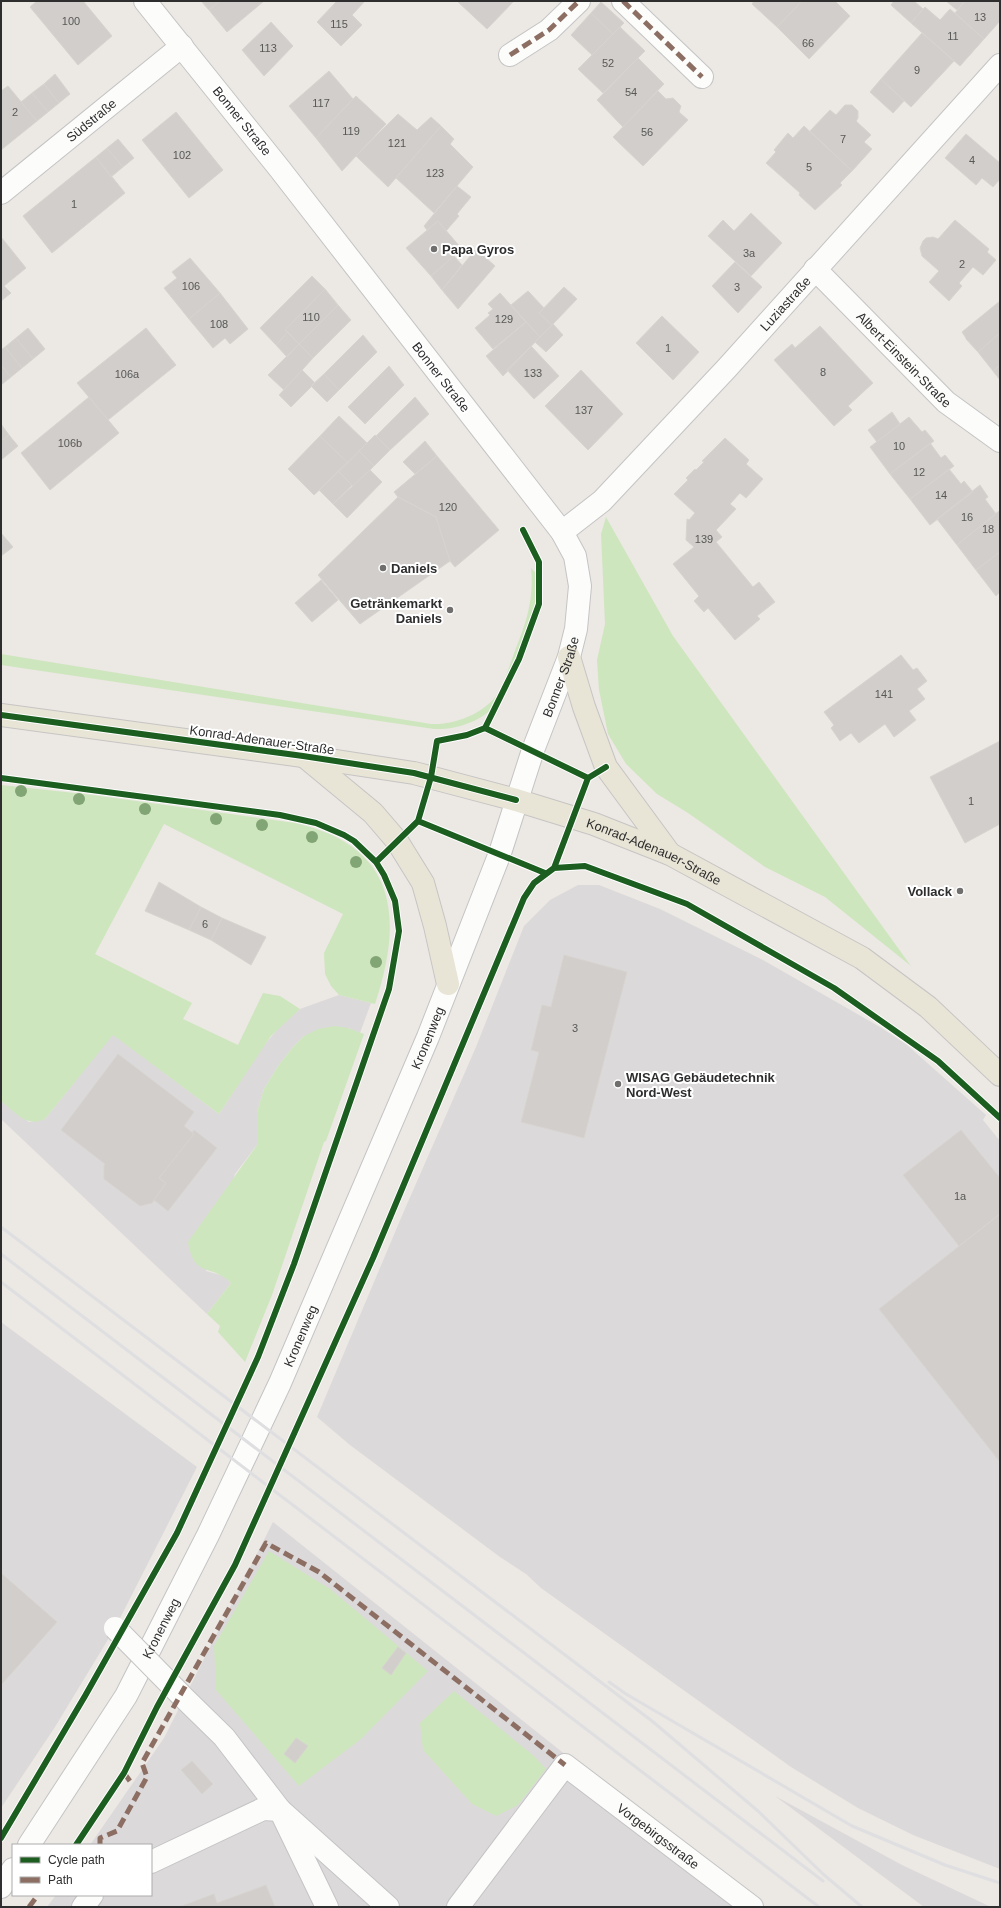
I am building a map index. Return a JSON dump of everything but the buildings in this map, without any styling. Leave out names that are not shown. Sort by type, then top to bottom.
[{"type":"main road","points":[[569,657],[584,707],[606,767],[670,854]]},
{"type":"main road","name":"Konrad-Adenauer-Straße","points":[[1,715],[303,756],[414,773],[516,800],[594,824],[670,854],[862,958],[928,1007],[1000,1075]]},
{"type":"main road","points":[[303,756],[373,813],[397,841],[423,883],[435,926],[448,984]]},
{"type":"street","name":"Bonner Straße","points":[[145,1],[279,168],[562,532],[575,556],[580,586],[576,629],[569,657],[540,729],[516,800]]},
{"type":"street","points":[[510,55],[548,30],[579,1]]},
{"type":"street","points":[[623,1],[702,77]]},
{"type":"street","name":"Südstraße","points":[[1,193],[182,46]]},
{"type":"street","name":"Luziastraße","points":[[562,532],[602,501],[727,368],[1000,66]]},
{"type":"street","name":"Albert-Einstein-Straße","points":[[815,269],[946,402],[1000,441]]},
{"type":"street","name":"Kronenweg","points":[[31,1844],[126,1696],[208,1535],[280,1383],[428,1037],[500,853],[516,800]]},
{"type":"street","points":[[115,1628],[224,1737],[271,1809],[327,1907]]},
{"type":"street","name":"Vorgebirgsstraße","points":[[458,1907],[565,1765],[752,1907]]},
{"type":"street","points":[[152,1862],[271,1809]]},
{"type":"street","points":[[271,1809],[388,1907]]},
{"type":"street","points":[[1,1887],[12,1870]]},
{"type":"street","points":[[83,1907],[91,1896]]},
{"type":"shaded area","points":[[578,885],[599,885],[660,909],[763,960],[880,1027],[907,1045],[986,1115],[983,1120],[1000,1141],[1000,1869],[913,1835],[858,1808],[791,1767],[541,1588],[526,1574],[500,1557],[350,1445],[317,1417],[404,1211],[476,1047],[524,926],[550,900]]},
{"type":"shaded area","points":[[339,995],[371,1003],[360,1033],[348,1028],[304,1036],[278,1066],[264,1089],[257,1112],[257,1145],[235,1174],[206,1271],[224,1276],[231,1283],[207,1314],[1,1119],[1,1101],[29,1122],[45,1119],[113,1034],[219,1114],[262,1048],[281,1025],[300,1009]]},
{"type":"shaded area","points":[[1,1322],[197,1467],[115,1628],[55,1727],[1,1808]]},
{"type":"shaded area","points":[[273,1522],[757,1907],[47,1907],[55,1896],[152,1896],[152,1844],[91,1844],[164,1738]]},
{"type":"shaded area","points":[[775,1796],[902,1865],[991,1907],[924,1907]]},
{"type":"green space","points":[[606,517],[673,636],[911,966],[825,897],[765,867],[688,813],[657,794],[626,764],[608,734],[599,690],[597,660],[605,624],[601,534]]},
{"type":"green space","points":[[531,568],[536,573],[538,579],[536,607],[525,644],[504,694],[491,710],[477,720],[451,728],[434,729],[1,665],[1,654],[431,724],[441,724],[461,719],[480,710],[489,704],[501,688],[520,638],[529,609],[532,579]]},
{"type":"green space","points":[[1,785],[93,795],[295,823],[329,834],[355,849],[373,867],[384,890],[389,915],[389,942],[384,972],[375,1004],[339,995],[331,986],[325,974],[324,953],[343,914],[164,824],[95,954],[192,1003],[183,1019],[238,1045],[263,993],[280,996],[300,1009],[271,1036],[219,1114],[113,1035],[45,1119],[32,1122],[21,1118],[1,1101]]},
{"type":"green space","points":[[335,1026],[348,1028],[364,1034],[326,1141],[324,1142],[272,1295],[245,1362],[218,1332],[220,1326],[207,1314],[231,1283],[217,1273],[199,1266],[194,1261],[188,1242],[257,1145],[257,1112],[264,1089],[278,1066],[304,1036],[318,1029]]},
{"type":"green space","points":[[269,1551],[330,1589],[428,1671],[361,1739],[299,1786],[216,1690],[214,1646]]},
{"type":"green space","points":[[454,1691],[534,1756],[546,1769],[518,1805],[496,1816],[472,1804],[423,1750],[420,1723]]},
{"type":"railway","points":[[1,1227],[652,1721],[758,1811],[823,1874],[862,1907]]},
{"type":"railway","points":[[1,1254],[823,1881]]},
{"type":"railway","points":[[1,1282],[819,1907]]},
{"type":"railway","points":[[609,1682],[626,1694],[852,1826],[945,1865],[1000,1883]]},
{"type":"marked path","points":[[510,55],[549,30],[579,1]]},
{"type":"marked path","points":[[623,1],[702,77]]},
{"type":"marked path","points":[[100,1844],[100,1838],[117,1831],[147,1777],[142,1763],[266,1543],[319,1572],[565,1765]]},
{"type":"marked path","points":[[124,1773],[132,1784]]},
{"type":"marked path","points":[[29,1907],[37,1896]]},
{"type":"cycle path","points":[[418,821],[431,777],[437,741],[467,735],[485,728],[519,659],[539,604],[539,562],[523,530]]},
{"type":"cycle path","points":[[1,715],[303,756],[414,773],[516,800]]},
{"type":"cycle path","points":[[485,728],[588,778]]},
{"type":"cycle path","points":[[77,1844],[124,1773],[157,1707],[235,1565],[373,1258],[524,898],[534,883],[554,868],[588,778],[606,767]]},
{"type":"cycle path","points":[[1,778],[280,815],[316,823],[354,841],[376,862],[384,875],[395,901],[399,931],[389,989],[294,1264],[258,1357],[177,1533],[85,1696],[1,1838]]},
{"type":"cycle path","points":[[376,862],[418,821],[545,873]]},
{"type":"cycle path","points":[[554,868],[585,866],[687,904],[834,988],[938,1061],[1000,1118]]},
{"type":"place","name":"Papa Gyros","points":[[434,249]]},
{"type":"place","name":"Daniels","points":[[383,568]]},
{"type":"place","name":"Getränkemarkt Daniels","points":[[450,610]]},
{"type":"place","name":"Vollack","points":[[960,891]]},
{"type":"place","name":"WISAG Gebäudetechnik Nord-West","points":[[618,1084]]}]
